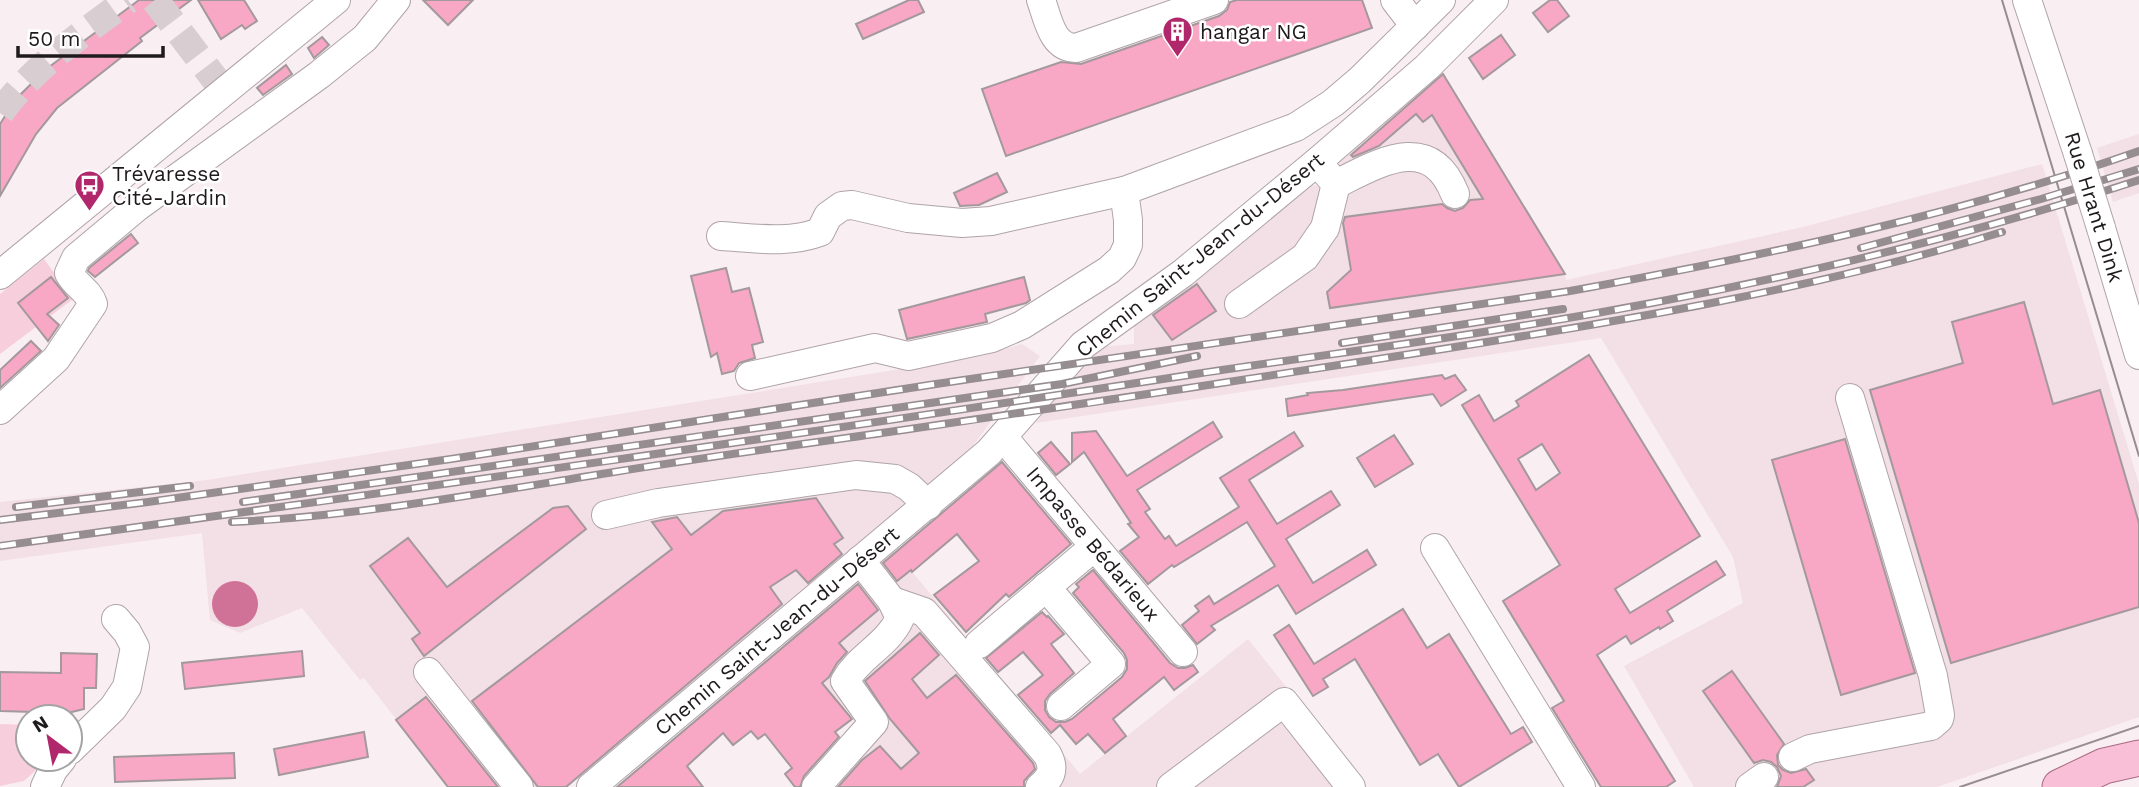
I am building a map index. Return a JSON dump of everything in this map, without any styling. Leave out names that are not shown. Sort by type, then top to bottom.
[{"type":"main road","points":[[2060,787],[2104,766],[2139,758]]},
{"type":"main road","points":[[2070,787],[2139,776]]},
{"type":"street","points":[[0,275],[336,0]]},
{"type":"street","points":[[0,410],[56,359],[93,304],[92,299],[73,282],[69,273],[76,258],[137,207],[319,75],[365,38],[396,0]]},
{"type":"street","points":[[1041,0],[1056,39],[1067,48],[1076,48],[1214,0]]},
{"type":"street","points":[[1395,0],[1415,26]]},
{"type":"street","points":[[721,236],[771,239],[806,237],[820,232],[828,216],[842,206],[852,205],[908,218],[962,223],[991,221],[1124,191],[1296,127],[1334,103],[1441,0]]},
{"type":"street","name":"Rue Hrant Dink","points":[[2027,0],[2078,154],[2139,355]]},
{"type":"street","name":"Rue Hrant Dink","points":[[2045,0],[2060,100]]},
{"type":"street","name":"Chemin Saint-Jean-du-Désert","points":[[591,787],[989,452],[1083,345],[1184,273],[1317,162],[1427,66],[1484,4]]},
{"type":"street","points":[[1336,184],[1397,157],[1415,158],[1433,163],[1448,176],[1455,194]]},
{"type":"street","points":[[1317,162],[1336,184]]},
{"type":"street","points":[[1239,304],[1305,257],[1325,229],[1336,184]]},
{"type":"street","points":[[750,376],[876,348],[908,356],[992,338],[1022,325],[1109,270],[1122,258],[1128,245],[1124,191]]},
{"type":"street","points":[[1793,757],[1810,749],[1931,726],[1940,715],[1933,676],[1850,398]]},
{"type":"street","name":"Impasse Bédarieux","points":[[1003,436],[1183,652]]},
{"type":"street","points":[[606,514],[657,503],[856,475],[895,479],[909,487],[928,505]]},
{"type":"street","points":[[979,644],[1094,547]]},
{"type":"street","points":[[1435,548],[1581,787]]},
{"type":"street","points":[[816,787],[874,722],[845,681],[850,671],[894,632],[900,618],[892,601],[860,559]]},
{"type":"street","points":[[1046,587],[1111,664],[1061,706]]},
{"type":"street","points":[[892,601],[924,612],[1047,754],[1052,770],[1049,779],[1040,787]]},
{"type":"street","points":[[84,736],[113,708],[127,687],[135,647],[116,619]]},
{"type":"street","points":[[428,672],[519,787]]},
{"type":"street","points":[[1171,787],[1284,702],[1342,784]]},
{"type":"shaded area","points":[[1441,70],[1565,274],[1566,280],[1803,227],[2042,164],[2139,484],[2139,717],[1937,787],[1694,787],[1624,666],[1743,603],[1733,557],[1601,338],[1036,423],[1088,348],[1134,344],[1134,324],[1305,184],[1318,186],[1330,177],[1338,170],[1340,157]]},
{"type":"shaded area","points":[[2139,134],[2139,193],[2113,202],[2097,148]]},
{"type":"shaded area","points":[[44,259],[73,299],[0,354],[0,294]]},
{"type":"shaded area","points":[[1022,344],[1040,356],[971,448],[566,787],[449,787],[364,678],[360,680],[302,608],[240,633],[210,620],[202,533],[0,561],[0,502],[207,480],[982,356]]},
{"type":"shaded area","points":[[894,550],[1080,774],[1248,639],[1366,787],[800,787],[855,720],[784,643]]},
{"type":"shaded area","points":[[235,581],[252,587],[258,604],[252,621],[235,627],[218,621],[212,604],[218,587]]},
{"type":"shaded area","points":[[0,724],[14,724],[14,773],[33,773],[24,781],[0,786]]},
{"type":"building","points":[[139,0],[191,0],[140,38],[142,41],[57,108],[36,134],[0,196],[0,124],[18,97],[45,70]]},
{"type":"building","points":[[198,0],[244,0],[257,21],[245,29],[242,25],[221,39]]},
{"type":"building","points":[[423,0],[473,0],[448,25]]},
{"type":"building","points":[[909,0],[918,0],[924,12],[863,39],[856,24]]},
{"type":"building","name":"hangar NG","points":[[1362,0],[1372,28],[1006,156],[982,89],[1061,62],[1081,64],[1219,16],[1227,10],[1230,2]]},
{"type":"building","points":[[1550,0],[1557,0],[1569,16],[1548,32],[1533,13]]},
{"type":"building","points":[[1501,35],[1515,55],[1483,79],[1469,58]]},
{"type":"building","points":[[322,37],[329,45],[314,58],[308,48]]},
{"type":"building","points":[[286,65],[292,74],[263,95],[257,88]]},
{"type":"building","points":[[1443,74],[1565,274],[1330,308],[1327,292],[1351,270],[1343,223],[1345,217],[1442,204],[1455,211],[1463,208],[1470,200],[1483,199],[1432,115],[1423,122],[1416,114],[1379,146],[1353,157],[1351,155]]},
{"type":"building","points":[[997,173],[1007,192],[979,205],[960,206],[954,193]]},
{"type":"building","points":[[131,234],[138,243],[95,277],[88,271],[89,268]]},
{"type":"building","points":[[726,268],[732,292],[749,288],[763,342],[752,345],[755,358],[739,363],[734,371],[722,374],[717,353],[711,357],[691,276]]},
{"type":"building","points":[[51,277],[68,298],[47,314],[59,325],[48,341],[18,303]]},
{"type":"building","points":[[1024,277],[1030,300],[1026,303],[985,314],[987,322],[907,339],[899,310]]},
{"type":"building","points":[[1197,284],[1216,311],[1172,340],[1153,315]]},
{"type":"building","points":[[2024,302],[2053,404],[2100,390],[2139,523],[2139,607],[1951,663],[1870,390],[1963,363],[1952,322]]},
{"type":"building","points":[[31,341],[41,351],[0,388],[0,370]]},
{"type":"building","points":[[1589,355],[1700,536],[1615,589],[1630,613],[1716,561],[1725,575],[1667,611],[1673,621],[1631,644],[1626,636],[1597,655],[1675,781],[1666,787],[1601,787],[1552,708],[1564,701],[1503,601],[1560,565],[1462,405],[1479,395],[1494,421],[1519,406],[1516,401]],"holes":[[[1542,444],[1560,473],[1536,490],[1518,459]]]},
{"type":"building","points":[[1442,375],[1445,379],[1455,375],[1466,390],[1441,406],[1433,394],[1288,416],[1286,399],[1308,395],[1307,393]]},
{"type":"building","points":[[1213,422],[1222,437],[1137,490],[1150,509],[1145,512],[1165,539],[1169,536],[1176,546],[1239,507],[1220,478],[1294,432],[1303,446],[1249,480],[1277,524],[1331,491],[1340,505],[1286,539],[1313,583],[1367,550],[1376,565],[1296,614],[1278,585],[1211,626],[1215,630],[1197,644],[1182,625],[1199,611],[1195,606],[1209,596],[1214,604],[1275,566],[1247,522],[1174,567],[1172,565],[1148,584],[1120,551],[1139,537],[1128,524],[1131,523],[1084,452],[1072,462],[1072,433],[1096,431],[1127,476]]},
{"type":"building","points":[[1394,435],[1413,464],[1375,487],[1357,458]]},
{"type":"building","points":[[1845,439],[1915,673],[1841,695],[1772,460]]},
{"type":"building","points":[[1051,442],[1070,464],[1056,475],[1038,453]]},
{"type":"building","points":[[1002,462],[1071,544],[1009,597],[1006,594],[966,632],[934,595],[979,561],[957,534],[912,572],[911,570],[897,581],[883,563]]},
{"type":"building","points":[[816,498],[843,538],[834,544],[842,554],[808,583],[796,570],[770,587],[782,604],[566,787],[538,787],[472,701],[672,549],[652,522],[677,517],[691,535],[723,511]]},
{"type":"building","points":[[568,506],[586,529],[424,656],[412,639],[420,633],[370,566],[408,538],[447,587],[553,508]]},
{"type":"building","points":[[1093,570],[1170,663],[1178,668],[1193,665],[1198,672],[1174,690],[1164,677],[1113,719],[1126,736],[1105,753],[1088,734],[1076,744],[1060,725],[1051,733],[1018,695],[1043,675],[1023,652],[998,672],[986,658],[1042,612],[1048,616],[1064,634],[1051,644],[1074,673],[1050,694],[1045,701],[1045,710],[1056,722],[1072,719],[1122,677],[1127,669],[1124,653],[1073,593],[1079,587],[1076,584]]},
{"type":"building","points":[[858,584],[878,610],[839,643],[847,652],[822,683],[852,719],[835,732],[839,737],[804,776],[800,787],[795,787],[785,774],[792,768],[765,734],[758,739],[751,731],[733,745],[723,733],[687,766],[703,787],[617,787]]},
{"type":"building","points":[[1403,609],[1427,648],[1449,634],[1511,734],[1523,727],[1532,742],[1459,787],[1438,754],[1420,765],[1355,659],[1323,679],[1328,687],[1313,696],[1274,635],[1289,625],[1314,664]]},
{"type":"building","points":[[920,633],[939,655],[912,679],[927,698],[956,675],[1033,763],[1035,769],[1024,781],[1024,787],[838,787],[862,760],[880,746],[901,769],[919,753],[890,719],[865,681]]},
{"type":"building","points":[[302,651],[304,676],[185,689],[182,663]]},
{"type":"building","points":[[61,653],[97,654],[96,688],[84,688],[84,703],[14,703],[14,711],[0,711],[0,672],[61,673]]},
{"type":"building","points":[[1732,671],[1784,744],[1777,755],[1778,765],[1791,773],[1806,769],[1814,780],[1803,787],[1777,787],[1781,776],[1777,767],[1763,760],[1754,763],[1703,691]]},
{"type":"building","points":[[426,697],[498,787],[448,787],[396,720]]},
{"type":"building","points":[[364,732],[368,757],[279,775],[274,749]]},
{"type":"building","points":[[234,753],[235,778],[115,782],[114,757]]},
{"type":"tunnel","points":[[0,113],[43,66],[128,0]]},
{"type":"tunnel","points":[[155,0],[224,91]]},
{"type":"tram line","points":[[2002,0],[2139,456]]},
{"type":"tram line","points":[[1960,787],[2139,726]]},
{"type":"railway","points":[[0,520],[451,459],[936,384],[1570,291],[1714,264],[1929,215],[2139,151]]},
{"type":"railway","points":[[1861,248],[2139,169]]},
{"type":"railway","points":[[0,546],[743,441],[1583,316],[1743,285],[1903,248],[2061,205],[2139,180]]},
{"type":"railway","points":[[232,522],[327,515],[421,503],[1560,330],[1709,304],[1857,272],[2002,232]]},
{"type":"railway","points":[[1342,343],[1563,309]]},
{"type":"railway","points":[[243,502],[1062,384],[1197,356]]},
{"type":"railway","points":[[16,507],[190,486]]},
{"type":"place","name":"hangar NG","points":[[1177,59]]},
{"type":"place","name":"Trévaresse Cité-Jardin","points":[[89,213]]}]
